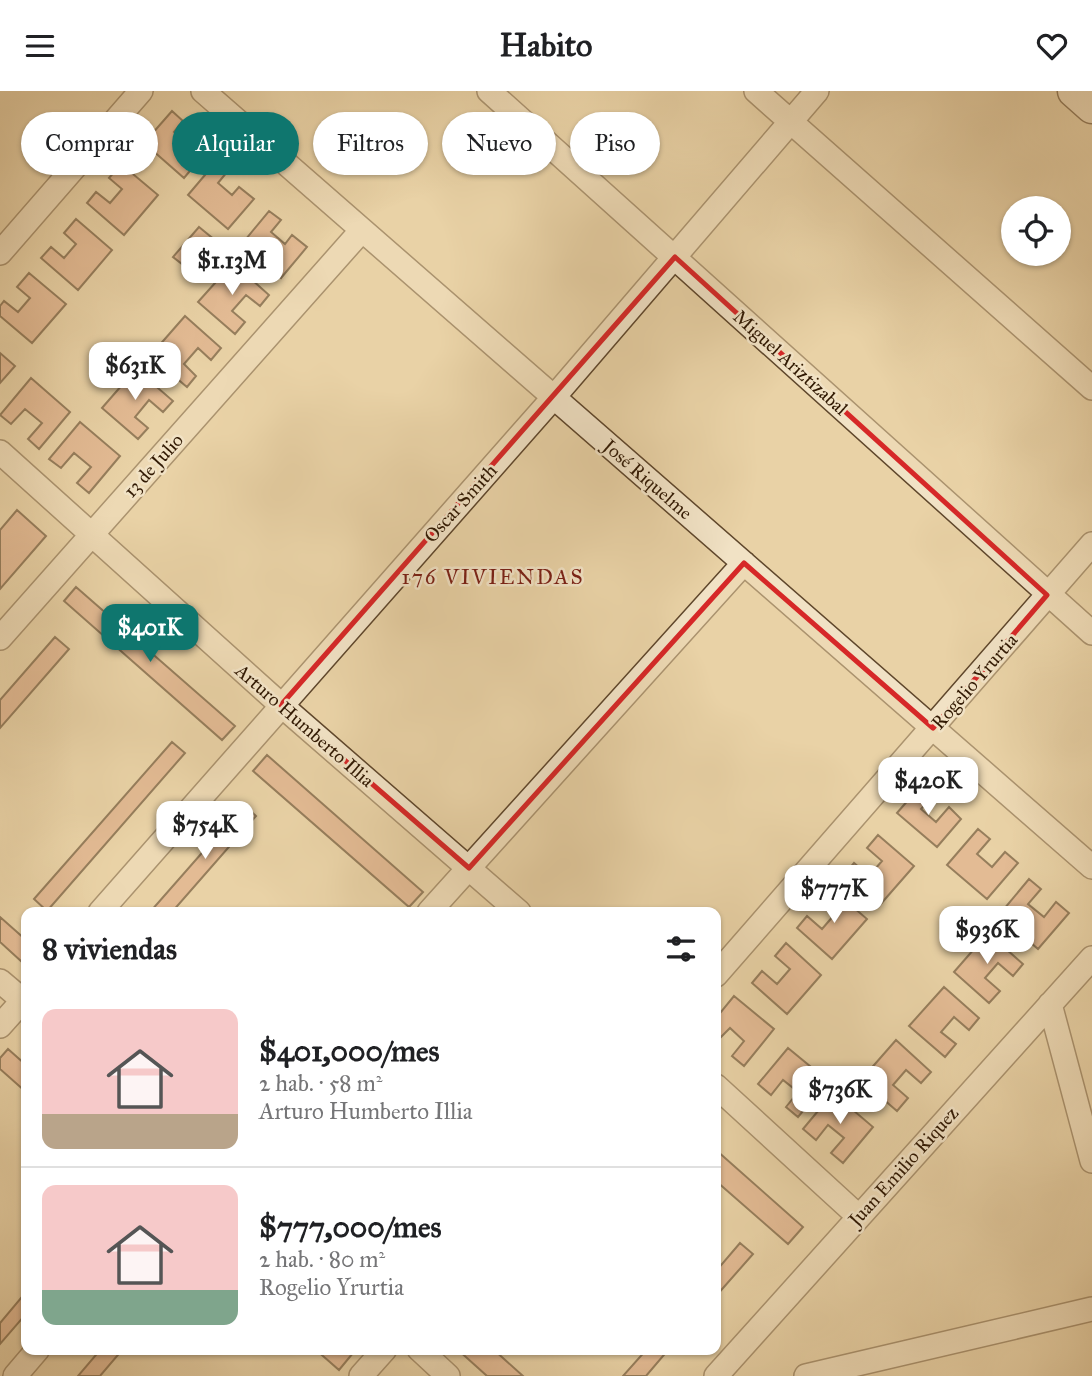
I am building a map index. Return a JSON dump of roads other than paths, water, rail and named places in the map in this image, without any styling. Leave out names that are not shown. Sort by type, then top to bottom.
[{"type":"main road","points":[[1074,91],[1092,107]]},
{"type":"street","points":[[0,253],[141,91]]},
{"type":"street","name":"José Riquelme","points":[[204,91],[1092,867]]},
{"type":"street","name":"Miguel Ariztizabal","points":[[489,91],[1092,633]]},
{"type":"street","points":[[756,91],[1092,388]]},
{"type":"street","name":"Oscar Smith","points":[[104,907],[554,397],[817,91]]},
{"type":"street","name":"13 de Julio","points":[[0,638],[362,230]]},
{"type":"street","name":"Arturo Humberto Illia","points":[[0,452],[281,705],[513,907]]},
{"type":"street","name":"Rogelio Yrurtia","points":[[721,969],[1092,544]]},
{"type":"street","points":[[434,907],[744,562]]},
{"type":"street","name":"Juan Emilio Riquez","points":[[716,1376],[1092,958]]},
{"type":"street","points":[[0,981],[21,997]]},
{"type":"street","points":[[0,1026],[21,1004]]},
{"type":"street","points":[[1051,1004],[1086,1112],[1092,1161]]},
{"type":"street","points":[[721,1091],[858,1216]]},
{"type":"street","points":[[806,1376],[1092,1309]]},
{"type":"street","points":[[15,1376],[33,1355]]},
{"type":"street","points":[[361,1376],[380,1355]]},
{"type":"street","points":[[425,1355],[448,1376]]},
{"type":"district","name":"176 VIVIENDAS","points":[[493,577]]}]
